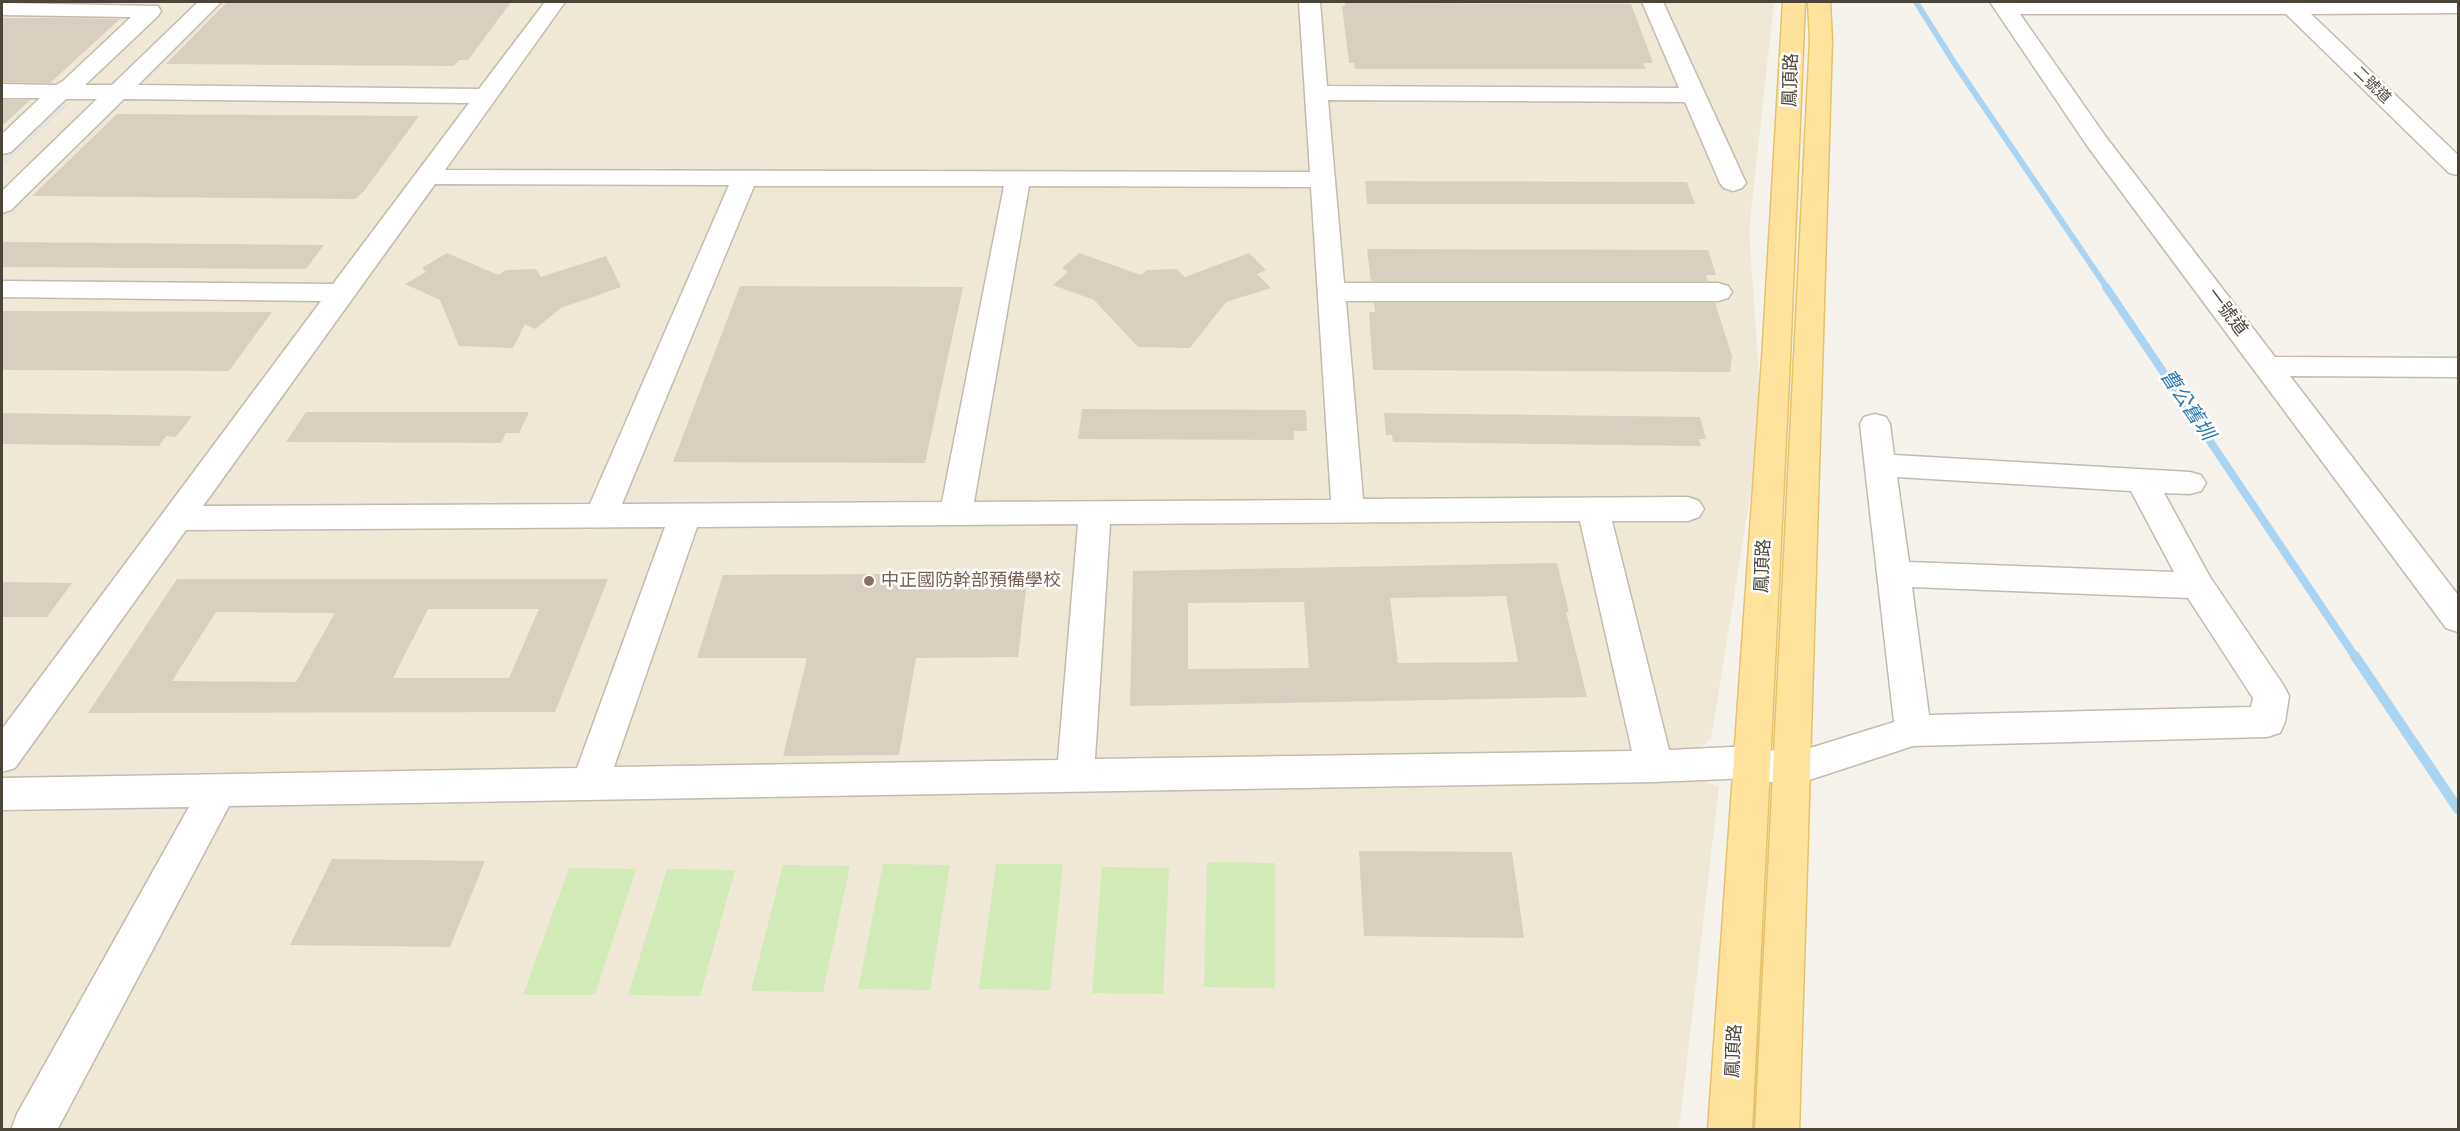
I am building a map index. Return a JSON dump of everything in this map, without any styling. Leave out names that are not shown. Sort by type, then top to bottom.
[{"type":"main road","name":"鳳頂路","points":[[1730,1130],[1778,324],[1794,2]]},
{"type":"main road","name":"鳳頂路","points":[[1777,1130],[1821,40],[1819,2]]},
{"type":"street","points":[[2,205],[210,2]]},
{"type":"street","points":[[2,757],[555,2]]},
{"type":"street","points":[[1309,2],[1348,512]]},
{"type":"street","points":[[1653,2],[1733,183]]},
{"type":"street","points":[[2004,5],[2289,4],[2458,7]]},
{"type":"street","name":"二號道","points":[[2289,4],[2458,168]]},
{"type":"street","name":"一號道","points":[[2004,5],[2097,142],[2458,620]]},
{"type":"street","points":[[2,9],[150,10],[71,86],[62,91],[2,147]]},
{"type":"street","points":[[2,91],[486,96]]},
{"type":"street","points":[[1316,93],[1694,95]]},
{"type":"street","points":[[2,124],[25,124]]},
{"type":"street","points":[[427,177],[1323,180]]},
{"type":"street","points":[[601,516],[745,178]]},
{"type":"street","points":[[956,514],[1018,179]]},
{"type":"street","points":[[2,289],[341,293]]},
{"type":"street","points":[[1331,292],[1718,292]]},
{"type":"street","points":[[2268,366],[2458,367]]},
{"type":"street","points":[[1875,424],[1913,731]]},
{"type":"street","points":[[1880,465],[2190,483]]},
{"type":"street","points":[[2,794],[1654,766],[1751,762],[1791,770],[1913,731],[2267,722],[2271,696],[2198,586],[2141,480]]},
{"type":"street","points":[[177,518],[1688,509]]},
{"type":"street","points":[[1593,510],[1654,766]]},
{"type":"street","points":[[1075,776],[1095,514]]},
{"type":"street","points":[[590,784],[684,515]]},
{"type":"street","points":[[1893,574],[2198,586]]},
{"type":"street","points":[[33,1130],[218,790]]},
{"type":"shaded area","name":"中正國防幹部預備學校","points":[[2,2],[1774,2],[1749,230],[1762,423],[1711,739],[1698,749],[1699,779],[1719,787],[1679,1129],[2,1130]]},
{"type":"shaded area","points":[[59,101],[69,104],[2,167],[2,154]]},
{"type":"green space","points":[[1207,862],[1275,863],[1275,988],[1204,987]]},
{"type":"green space","points":[[883,864],[950,865],[930,990],[858,989]]},
{"type":"green space","points":[[996,864],[1063,864],[1050,990],[979,989]]},
{"type":"green space","points":[[783,865],[850,866],[823,992],[751,991]]},
{"type":"green space","points":[[1102,867],[1169,868],[1163,994],[1092,993]]},
{"type":"green space","points":[[569,868],[636,869],[595,995],[523,995]]},
{"type":"green space","points":[[667,869],[735,870],[700,996],[628,995]]},
{"type":"building","points":[[227,2],[511,2],[468,60],[459,60],[454,66],[166,64]]},
{"type":"building","points":[[1345,3],[1631,4],[1653,63],[1643,63],[1646,69],[1355,69],[1354,63],[1349,63],[1342,6],[1345,6]]},
{"type":"building","points":[[2,18],[120,19],[50,83],[2,82]]},
{"type":"building","points":[[2,100],[30,100],[2,126]]},
{"type":"building","points":[[117,114],[419,116],[364,191],[355,199],[32,196]]},
{"type":"building","points":[[1365,181],[1687,182],[1695,204],[1367,204]]},
{"type":"building","points":[[2,242],[324,245],[306,269],[2,267]]},
{"type":"building","points":[[1367,249],[1708,250],[1716,275],[1706,275],[1708,281],[1371,281]]},
{"type":"building","points":[[447,253],[498,275],[506,270],[536,269],[541,277],[606,256],[621,287],[561,308],[535,329],[525,324],[513,348],[459,346],[440,300],[405,284],[426,272],[422,268]]},
{"type":"building","points":[[1079,253],[1141,275],[1147,270],[1176,269],[1185,277],[1249,253],[1266,270],[1257,274],[1271,288],[1226,302],[1190,348],[1138,347],[1094,300],[1053,285],[1068,272],[1062,268]]},
{"type":"building","points":[[740,286],[963,287],[925,463],[673,462]]},
{"type":"building","points":[[1374,303],[1715,303],[1732,356],[1730,372],[1373,370],[1369,312],[1375,312]]},
{"type":"building","points":[[2,311],[272,312],[229,371],[2,370]]},
{"type":"building","points":[[1082,409],[1306,410],[1307,431],[1294,431],[1294,440],[1078,439]]},
{"type":"building","points":[[306,412],[529,412],[519,433],[506,433],[501,443],[286,442]]},
{"type":"building","points":[[2,413],[192,416],[176,437],[166,436],[159,446],[2,444]]},
{"type":"building","points":[[1384,413],[1700,417],[1706,439],[1699,439],[1701,446],[1393,442],[1392,435],[1386,435]]},
{"type":"building","points":[[1557,563],[1569,612],[1566,612],[1587,697],[1130,706],[1133,571]],"holes":[[[1506,596],[1518,662],[1398,663],[1390,598]],[[1304,602],[1309,668],[1188,669],[1188,603]]]},
{"type":"building","points":[[1028,573],[1018,657],[916,658],[899,755],[783,756],[807,658],[697,658],[723,575]]},
{"type":"building","points":[[177,579],[608,579],[555,712],[88,713]],"holes":[[[428,609],[539,609],[509,678],[393,678]],[[216,612],[335,613],[296,682],[172,681]]]},
{"type":"building","points":[[2,582],[72,583],[47,617],[2,617]]},
{"type":"building","points":[[1359,851],[1512,852],[1524,938],[1364,936]]},
{"type":"building","points":[[332,859],[485,861],[450,947],[290,945]]},
{"type":"waterway","name":"曹公舊圳","points":[[1916,2],[1955,64],[2107,288]]},
{"type":"waterway","name":"曹公舊圳","points":[[2106,287],[2356,658]]},
{"type":"waterway","name":"曹公舊圳","points":[[2355,656],[2458,809]]},
{"type":"place","name":"中正國防幹部預備學校","points":[[869,581]]}]
